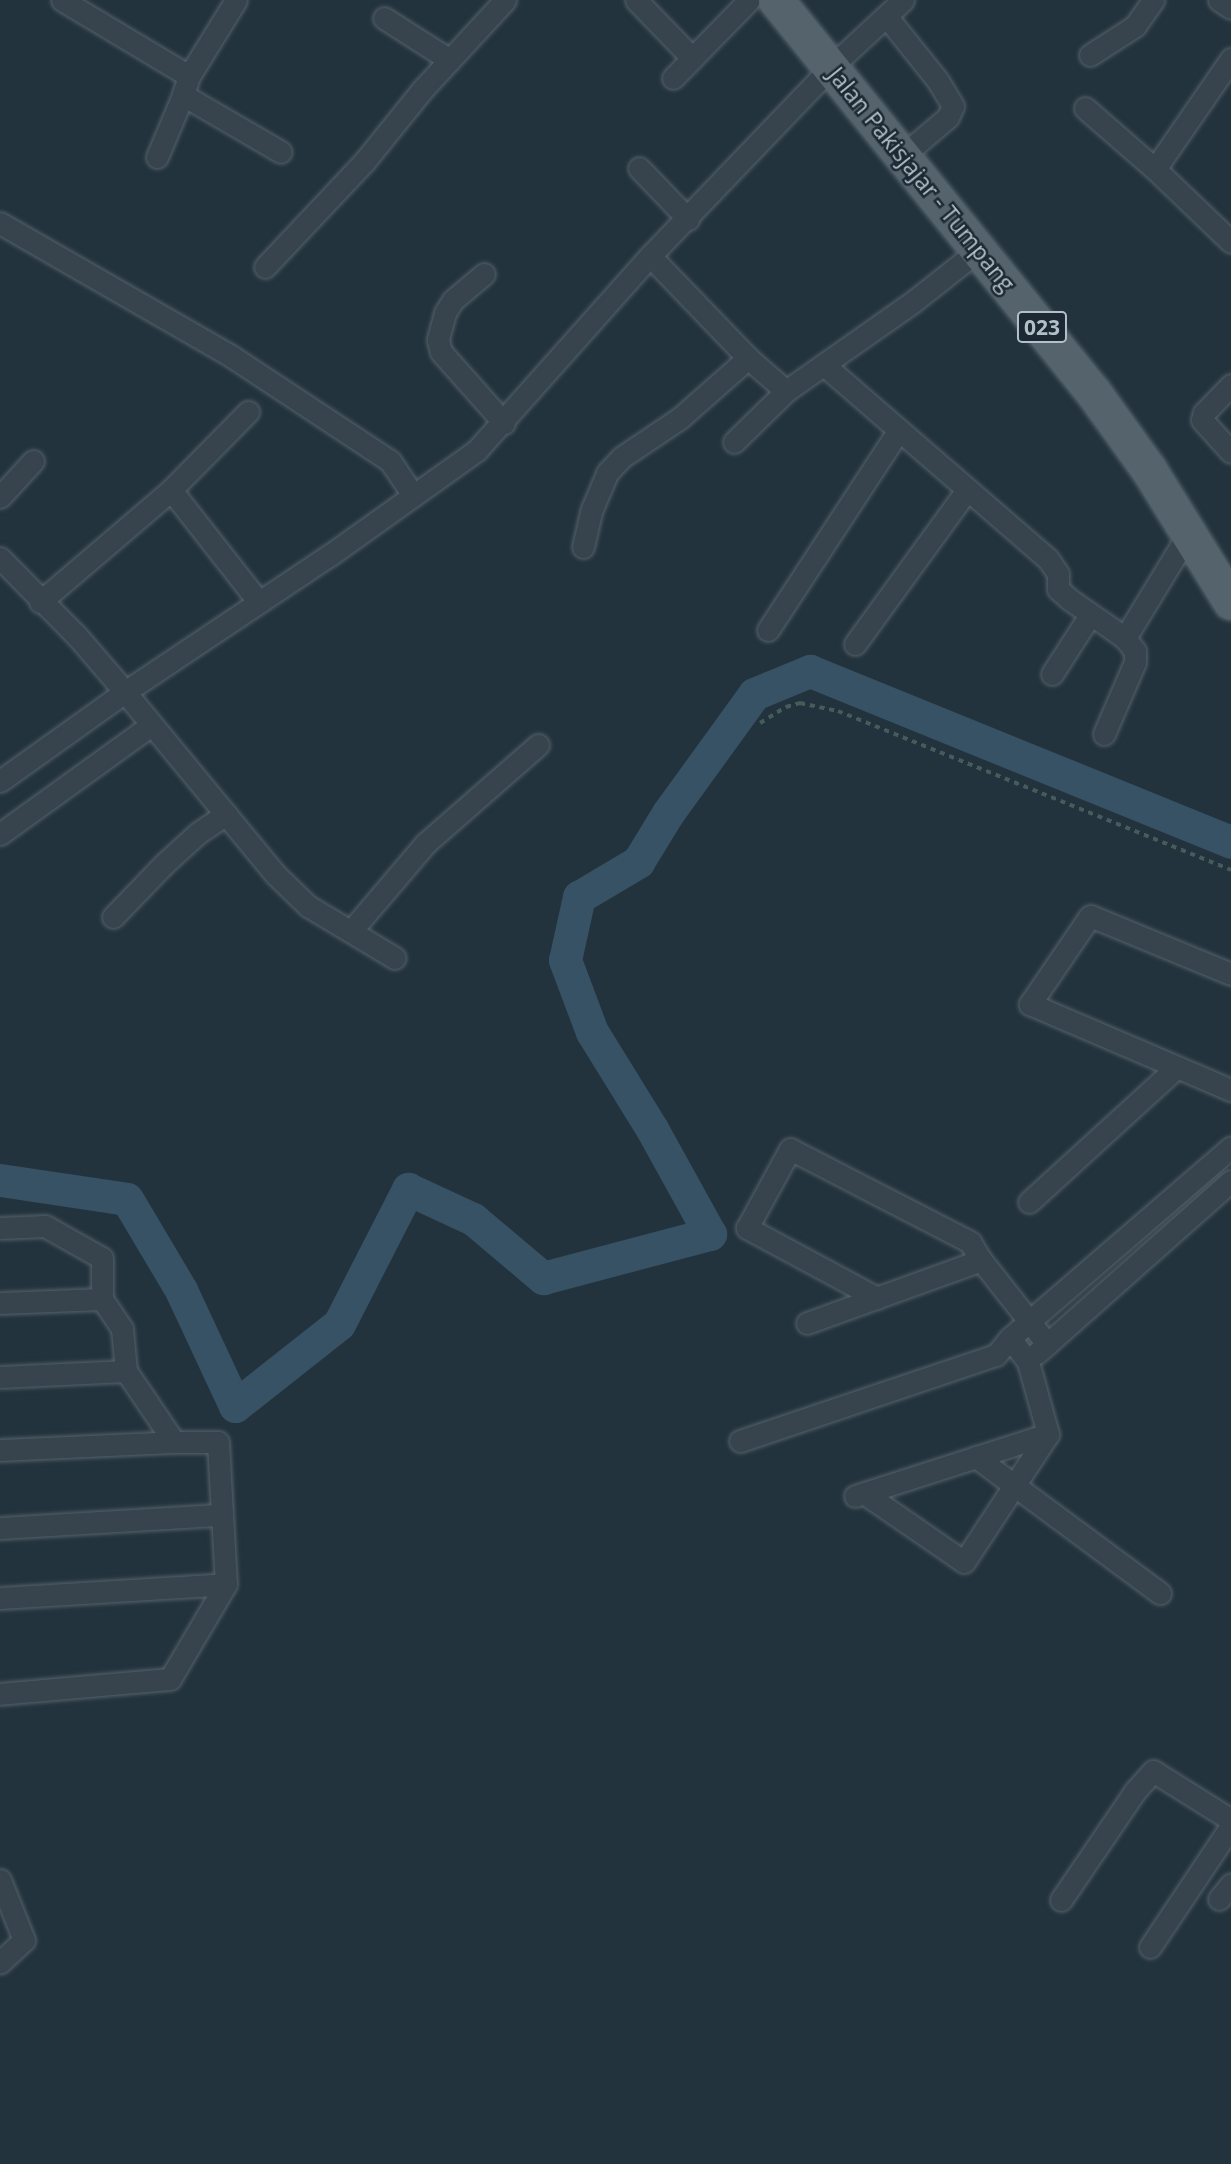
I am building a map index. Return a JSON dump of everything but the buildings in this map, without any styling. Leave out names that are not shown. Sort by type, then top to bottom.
[{"type":"main road","name":"Jalan Pakisjajar - Tumpang","points":[[776,0],[832,66],[901,157],[980,249],[1117,425],[1149,470],[1187,536],[1231,603]]},
{"type":"street","points":[[62,0],[282,152]]},
{"type":"street","points":[[157,157],[186,85],[236,0]]},
{"type":"street","points":[[265,267],[364,162],[505,0]]},
{"type":"street","points":[[636,0],[692,58]]},
{"type":"street","points":[[673,78],[749,0]]},
{"type":"street","points":[[0,781],[125,692],[330,555],[464,456],[477,450],[504,423],[650,256],[832,66],[903,0]]},
{"type":"street","points":[[1090,55],[1135,26],[1153,0]]},
{"type":"street","points":[[887,17],[938,81],[953,106],[948,117],[901,157]]},
{"type":"street","points":[[384,19],[450,60]]},
{"type":"street","points":[[1155,169],[1231,59]]},
{"type":"street","points":[[1084,108],[1155,169],[1231,242]]},
{"type":"street","points":[[639,168],[688,219]]},
{"type":"street","points":[[0,223],[231,356],[390,461],[413,495]]},
{"type":"street","points":[[734,442],[786,391],[980,249]]},
{"type":"street","points":[[650,256],[748,358],[786,391]]},
{"type":"street","points":[[484,274],[453,300],[445,313],[438,340],[441,352],[504,423]]},
{"type":"street","points":[[583,547],[592,509],[607,473],[622,457],[680,418],[748,358]]},
{"type":"street","points":[[824,365],[1048,559],[1058,575],[1058,589],[1125,638],[1135,651],[1135,662],[1104,734]]},
{"type":"street","points":[[1231,385],[1202,420],[1231,452]]},
{"type":"street","points":[[40,602],[171,490],[248,412]]},
{"type":"street","points":[[768,630],[899,430]]},
{"type":"street","points":[[0,497],[33,461]]},
{"type":"street","points":[[171,490],[258,601]]},
{"type":"street","points":[[855,644],[967,490]]},
{"type":"street","points":[[1125,638],[1187,536]]},
{"type":"street","points":[[0,558],[40,602],[77,636],[276,875],[307,906],[395,958]]},
{"type":"street","points":[[1052,674],[1090,615]]},
{"type":"street","points":[[0,834],[151,725]]},
{"type":"street","points":[[351,931],[426,843],[538,746]]},
{"type":"street","points":[[113,917],[164,864],[226,814]]},
{"type":"street","points":[[1231,974],[1090,916],[1030,1004],[1231,1090]]},
{"type":"street","points":[[1029,1202],[1177,1067]]},
{"type":"street","points":[[740,1441],[996,1355],[1029,1321],[1231,1147]]},
{"type":"street","points":[[877,1297],[747,1228],[790,1149],[970,1242],[1047,1344]]},
{"type":"street","points":[[1196,1178],[1213,1197]]},
{"type":"street","points":[[1028,1362],[1231,1181]]},
{"type":"street","points":[[0,1228],[45,1226],[102,1258],[102,1299],[122,1329],[126,1371],[174,1442]]},
{"type":"street","points":[[807,1323],[981,1260]]},
{"type":"street","points":[[1089,1269],[1108,1290]]},
{"type":"street","points":[[0,1304],[102,1299]]},
{"type":"street","points":[[1010,1338],[1028,1362],[1048,1434],[964,1562],[859,1495],[1048,1434]]},
{"type":"street","points":[[0,1377],[126,1371]]},
{"type":"street","points":[[0,1450],[218,1442],[226,1584],[170,1679],[0,1694]]},
{"type":"street","points":[[976,1457],[1160,1593]]},
{"type":"street","points":[[0,1528],[222,1515]]},
{"type":"street","points":[[0,1598],[226,1584]]},
{"type":"street","points":[[1060,1900],[1135,1791],[1153,1771],[1231,1820]]},
{"type":"street","points":[[1150,1947],[1231,1826]]},
{"type":"street","points":[[0,1880],[24,1940],[0,1962]]},
{"type":"path","points":[[760,723],[786,706],[800,704],[838,710],[1231,870]]},
{"type":"waterway","points":[[0,1180],[127,1199],[181,1290],[235,1406],[339,1324],[408,1189],[473,1219],[543,1278],[710,1234],[652,1129],[592,1032],[565,960],[579,897],[638,862],[668,813],[754,694],[810,671],[1231,842]]}]
